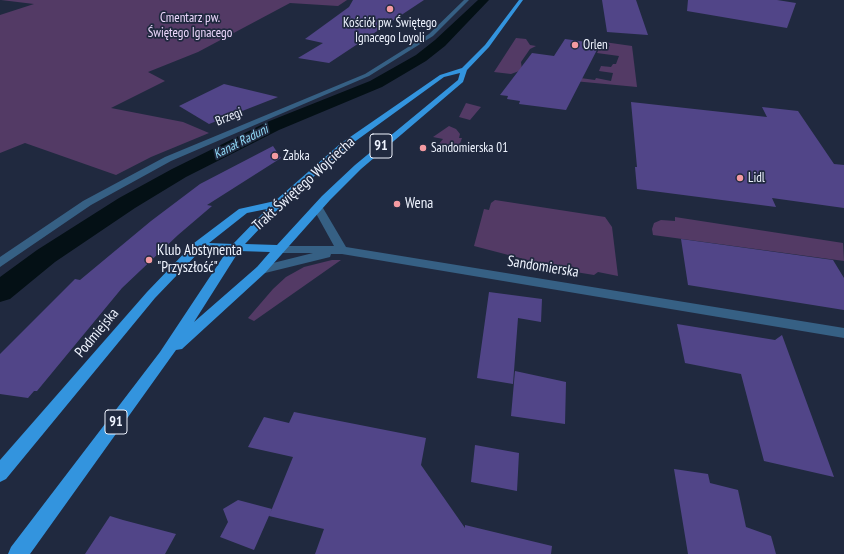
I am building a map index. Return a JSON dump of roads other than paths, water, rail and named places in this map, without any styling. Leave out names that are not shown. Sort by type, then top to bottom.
[{"type":"main road","name":"Trakt Świętego Wojciecha","points":[[165,356],[261,270],[358,167],[460,81],[464,69],[487,46],[521,0]]},
{"type":"main road","name":"Trakt Świętego Wojciecha","points":[[18,554],[165,356],[235,248],[278,202],[343,146],[442,76],[464,69]]},
{"type":"main road","name":"Podmiejska","points":[[0,473],[151,295],[198,246],[243,210],[278,202]]},
{"type":"main road","points":[[198,246],[235,248]]},
{"type":"main road","name":"Sandomierska","points":[[235,248],[280,249]]},
{"type":"street","name":"Brzegi","points":[[0,263],[87,203],[149,168],[225,134],[367,75],[431,35],[467,0]]},
{"type":"street","points":[[261,270],[342,250],[318,208]]},
{"type":"street","name":"Sandomierska","points":[[280,249],[342,250],[844,333]]},
{"type":"waterway","name":"Kanał Raduni","points":[[0,292],[46,256],[127,203],[179,173],[273,126],[376,84],[421,58],[440,43],[484,0]]},
{"type":"place","name":"Kościół pw. Świętego Ignacego Loyoli","points":[[390,9]]},
{"type":"place","name":"Orlen","points":[[575,45]]},
{"type":"place","name":"Sandomierska 01","points":[[423,148]]},
{"type":"place","name":"Żabka","points":[[275,156]]},
{"type":"place","name":"Lidl","points":[[740,178]]},
{"type":"place","name":"Wena","points":[[397,204]]},
{"type":"place","name":"Klub Abstynenta \"Przyszłość\"","points":[[149,260]]},
{"type":"park label","name":"Cmentarz pw. Świętego Ignacego","points":[[190,26]]}]
